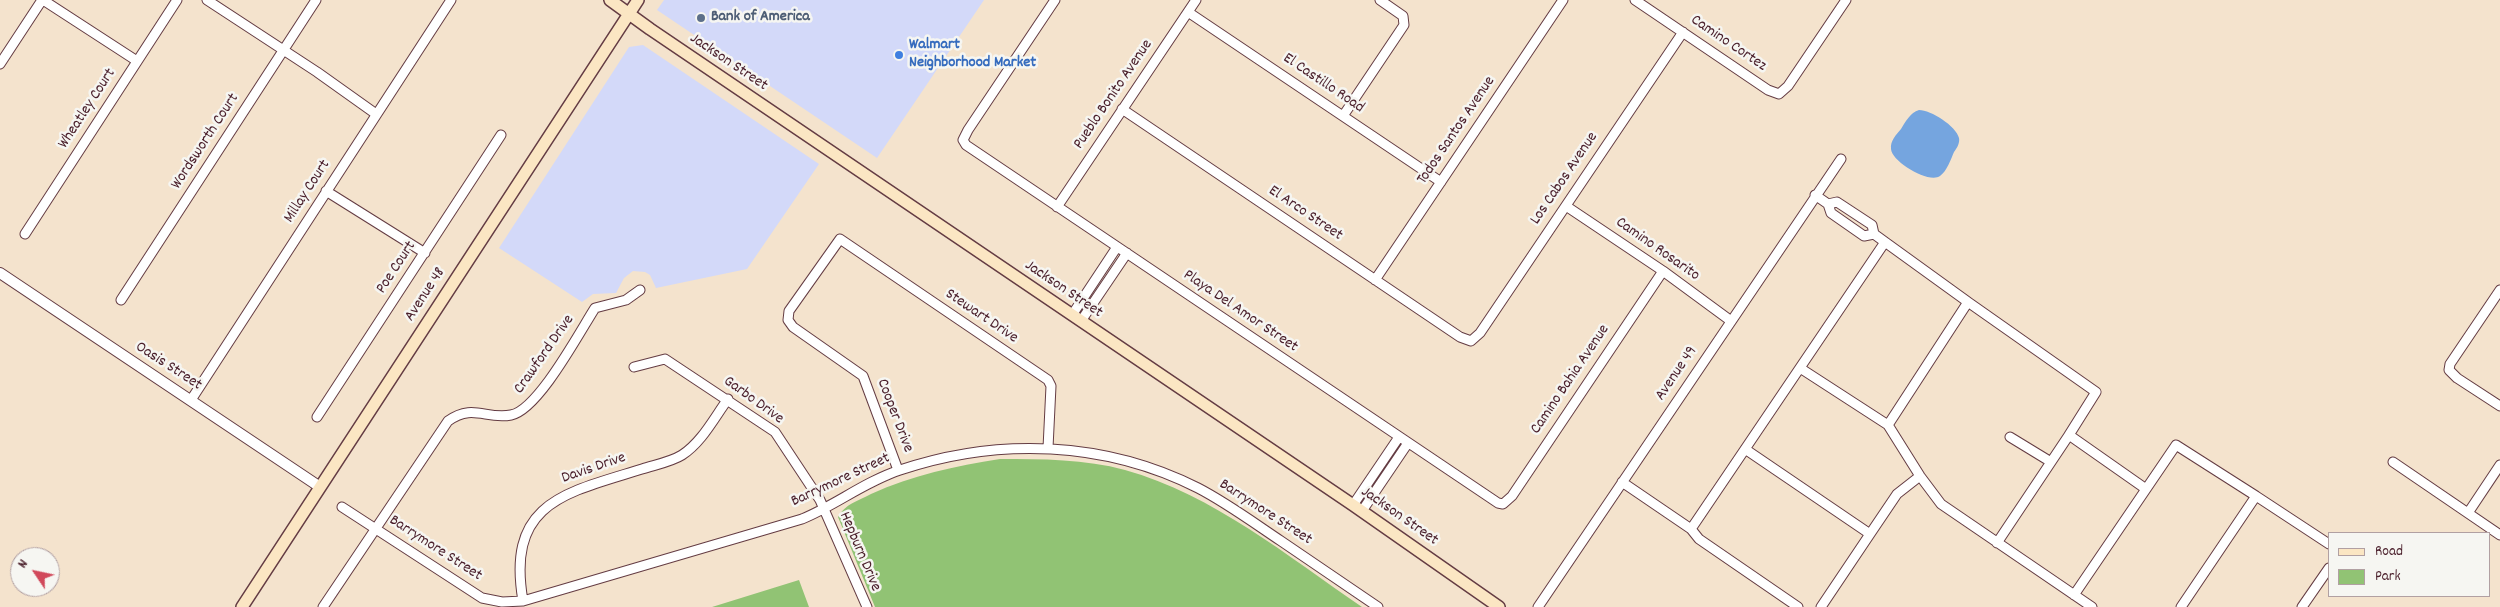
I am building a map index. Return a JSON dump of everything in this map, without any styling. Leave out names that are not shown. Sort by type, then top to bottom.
[{"type":"main road","name":"Jackson Street","points":[[610,0],[1357,508],[1499,607]]},
{"type":"main road","name":"Avenue 48","points":[[242,607],[638,0]]},
{"type":"street","points":[[0,64],[42,0],[137,61]]},
{"type":"street","name":"Wheatley Court","points":[[24,234],[177,0]]},
{"type":"street","points":[[206,0],[284,49],[376,114]]},
{"type":"street","name":"Wordsworth Court","points":[[121,300],[316,0]]},
{"type":"street","name":"Millay Court","points":[[191,400],[451,0]]},
{"type":"street","name":"Playa Del Amor Street","points":[[1055,0],[963,140],[972,149],[1127,254],[1492,500],[1503,504]]},
{"type":"street","name":"Pueblo Bonito Avenue","points":[[1057,206],[1196,0]]},
{"type":"street","points":[[1343,116],[1404,25],[1403,16],[1380,0]]},
{"type":"street","name":"Todos Santos Avenue","points":[[1375,280],[1563,0]]},
{"type":"street","name":"Camino Cortez","points":[[1635,0],[1768,90],[1779,94],[1788,86],[1846,0]]},
{"type":"street","name":"El Castillo Road","points":[[1188,12],[1441,182]]},
{"type":"street","name":"Los Cabos Avenue","points":[[1471,341],[1480,333],[1683,32]]},
{"type":"street","name":"El Arco Street","points":[[1122,110],[1460,337],[1471,341]]},
{"type":"street","name":"Poe Court","points":[[317,417],[501,135]]},
{"type":"street","name":"Avenue 49","points":[[1538,607],[1841,159]]},
{"type":"street","points":[[326,191],[424,253]]},
{"type":"street","points":[[1816,195],[1828,204],[1831,213],[1849,226],[1864,236],[1874,234]]},
{"type":"street","points":[[1828,204],[1837,202],[1857,214],[1872,225],[1874,234],[2096,392],[1997,543]]},
{"type":"street","name":"Camino Rosarito","points":[[1566,206],[1663,271],[1731,321]]},
{"type":"street","points":[[1849,226],[1857,214]]},
{"type":"street","name":"Stewart Drive","points":[[788,320],[790,311],[840,239],[1048,380],[1051,386],[1048,448]]},
{"type":"street","points":[[1691,529],[1885,242]]},
{"type":"street","points":[[1076,318],[1117,247]]},
{"type":"street","points":[[1076,318],[1127,254]]},
{"type":"street","name":"Camino Bahia Avenue","points":[[1503,504],[1512,496],[1663,271]]},
{"type":"street","name":"Oasis Street","points":[[0,273],[320,487]]},
{"type":"street","name":"Crawford Drive","points":[[323,607],[374,528],[448,421],[455,416],[472,411],[500,416],[522,412],[537,397],[595,308],[626,300],[640,290]]},
{"type":"street","points":[[2500,290],[2450,364],[2449,370],[2457,378],[2500,406]]},
{"type":"street","points":[[1888,425],[1968,302]]},
{"type":"street","name":"Cooper Drive","points":[[788,320],[793,327],[863,376],[898,470]]},
{"type":"street","name":"Garbo Drive","points":[[634,367],[665,359],[728,399],[775,432],[824,509]]},
{"type":"street","points":[[1800,368],[1888,425],[1920,476],[1941,504],[2092,607]]},
{"type":"street","name":"Davis Drive","points":[[523,602],[518,569],[520,552],[529,529],[537,516],[570,491],[680,457],[702,436],[728,399]]},
{"type":"street","points":[[2069,435],[2146,489]]},
{"type":"street","points":[[1357,508],[1399,437]]},
{"type":"street","points":[[2010,437],[2051,462]]},
{"type":"street","points":[[1357,508],[1408,443]]},
{"type":"street","points":[[2074,595],[2176,445],[2328,543]]},
{"type":"street","name":"Barrymore Street","points":[[342,507],[482,598],[502,602],[523,602],[802,518],[824,509],[851,491],[898,470],[932,460],[988,449],[1048,448],[1093,454],[1133,463],[1198,488],[1237,511],[1378,607]]},
{"type":"street","points":[[1744,449],[1870,534]]},
{"type":"street","points":[[2393,462],[2500,535]]},
{"type":"street","points":[[2468,513],[2500,465]]},
{"type":"street","points":[[1821,607],[1897,494],[1920,476]]},
{"type":"street","points":[[1622,482],[1691,529],[1698,539],[1798,607]]},
{"type":"street","points":[[2184,606],[2256,496]]},
{"type":"street","name":"Hepburn Drive","points":[[824,509],[867,607]]},
{"type":"street","points":[[2302,607],[2328,569]]},
{"type":"shaded area","points":[[664,0],[984,0],[877,158],[657,10]]},
{"type":"shaded area","points":[[643,45],[819,164],[747,269],[656,288],[650,275],[645,272],[633,271],[624,278],[616,293],[593,294],[582,302],[499,248],[629,47]]},
{"type":"green space","points":[[1000,459],[1079,462],[1110,466],[1158,481],[1189,495],[1249,529],[1362,607],[875,607],[838,517],[841,513],[848,506],[871,494],[918,476]]},
{"type":"green space","points":[[799,580],[809,607],[712,607]]},
{"type":"water","points":[[1919,110],[1930,113],[1948,124],[1957,133],[1959,138],[1958,145],[1947,168],[1940,176],[1935,178],[1920,174],[1904,165],[1893,154],[1891,149],[1891,143],[1894,138],[1913,113]]},
{"type":"place","name":"Bank of America","points":[[701,18]]},
{"type":"place","name":"Walmart Neighborhood Market","points":[[899,55]]}]
